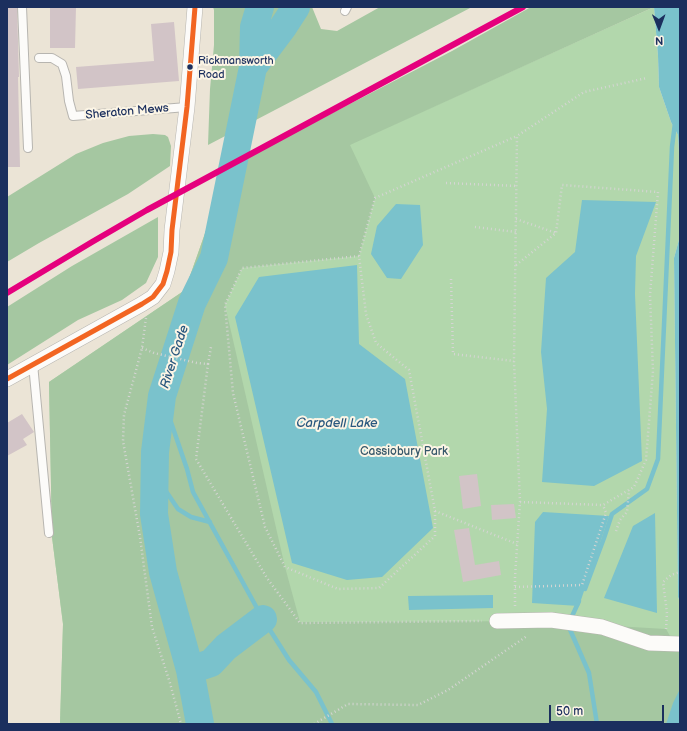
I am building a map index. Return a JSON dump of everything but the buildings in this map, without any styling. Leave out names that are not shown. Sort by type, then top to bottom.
[{"type":"street","points":[[7,379],[142,304],[153,297],[163,284],[171,252],[172,230],[187,107],[195,7]]},
{"type":"street","points":[[497,621],[558,621],[602,626],[649,643],[673,644]]},
{"type":"lane","points":[[22,7],[28,148]]},
{"type":"lane","name":"Sheraton Mews","points":[[39,58],[52,58],[62,64],[66,76],[69,101],[73,116],[187,107]]},
{"type":"lane","points":[[33,364],[49,533]]},
{"type":"path","points":[[359,256],[242,268],[225,305],[233,393],[265,527],[284,567],[338,589],[379,588],[435,536],[435,511],[409,370],[376,343],[366,314],[359,256],[375,198],[517,136],[584,92],[647,78]]},
{"type":"path","points":[[516,621],[515,587],[520,502],[514,361],[517,136]]},
{"type":"path","points":[[446,183],[517,186]]},
{"type":"path","points":[[516,265],[556,233],[562,185],[658,192],[650,295],[653,371],[646,460],[634,487],[603,504],[520,502]]},
{"type":"path","points":[[516,219],[556,233]]},
{"type":"path","points":[[475,227],[516,232]]},
{"type":"path","points":[[451,279],[453,354],[514,361]]},
{"type":"path","points":[[142,304],[146,314],[142,348],[124,415],[123,441],[140,537],[152,627],[181,724]]},
{"type":"path","points":[[211,347],[196,459],[267,578],[300,622],[497,621]]},
{"type":"path","points":[[142,348],[197,363],[208,364]]},
{"type":"path","points":[[616,531],[620,520],[626,512],[629,490]]},
{"type":"path","points":[[515,587],[582,585],[606,513],[603,504]]},
{"type":"path","points":[[435,511],[517,544]]},
{"type":"path","points":[[673,644],[663,582],[671,575],[680,572]]},
{"type":"path","points":[[314,724],[348,704],[418,704],[448,690],[532,633]]},
{"type":"green space","points":[[213,7],[312,7],[321,29],[337,31],[380,7],[472,7],[208,145],[210,89],[214,45]]},
{"type":"green space","points":[[531,7],[654,7],[350,145],[375,198],[359,256],[242,268],[225,305],[285,567],[300,622],[558,621],[580,624],[666,629],[674,643],[680,647],[680,724],[60,724],[63,624],[52,537],[49,382],[185,290],[215,205],[229,199],[236,163],[452,51]]},
{"type":"green space","name":"Cassiobury Park","points":[[654,7],[659,87],[671,122],[678,135],[680,168],[680,236],[674,258],[678,597],[680,602],[680,689],[60,724],[63,624],[52,537],[49,382],[185,290],[215,205]]},
{"type":"green space","points":[[153,134],[165,135],[168,137],[171,146],[170,166],[128,194],[7,262],[7,197],[76,154],[103,143],[129,136]]},
{"type":"green space","points":[[158,217],[158,257],[146,283],[122,300],[78,320],[7,365],[7,307],[72,266]]},
{"type":"water","points":[[654,7],[680,7],[680,168],[678,135],[671,122],[659,87]]},
{"type":"water","points":[[582,200],[656,202],[636,256],[635,294],[642,461],[594,486],[542,482],[547,409],[541,352],[546,278],[575,252]]},
{"type":"water","points":[[396,204],[420,205],[423,245],[401,279],[387,278],[371,254],[377,226]]},
{"type":"water","points":[[680,236],[680,602],[678,597],[674,258]]},
{"type":"water","name":"Carpdell Lake","points":[[357,265],[359,344],[405,379],[433,528],[382,577],[347,580],[292,563],[235,317],[259,277]]},
{"type":"water","points":[[543,512],[609,516],[579,606],[532,603],[535,522]]},
{"type":"water","points":[[655,513],[657,613],[604,598],[633,526]]},
{"type":"water","points":[[493,595],[493,608],[409,610],[408,596]]},
{"type":"water","points":[[680,689],[680,724],[666,724],[673,703]]},
{"type":"waterway","points":[[253,67],[254,27],[260,7]]},
{"type":"waterway","name":"River Gade","points":[[200,724],[190,670],[163,572],[154,514],[155,452],[162,396],[192,303],[214,258],[253,67],[296,7]]},
{"type":"waterway","points":[[585,589],[612,514],[647,489],[658,459],[672,147],[675,123]]},
{"type":"waterway","points":[[162,396],[187,469],[193,492],[263,619],[289,660],[316,692],[332,724]]},
{"type":"waterway","points":[[155,475],[178,509],[191,517],[210,522]]},
{"type":"waterway","points":[[579,601],[568,625],[589,673],[597,724]]},
{"type":"waterway","points":[[190,670],[211,663],[226,647],[263,619]]},
{"type":"transit line","points":[[7,379],[142,304],[153,297],[163,284],[171,252],[172,230],[187,107],[195,7]]},
{"type":"transit line","points":[[7,293],[147,210],[523,7]]},
{"type":"place","name":"Rickmansworth Road","points":[[190,67]]}]
